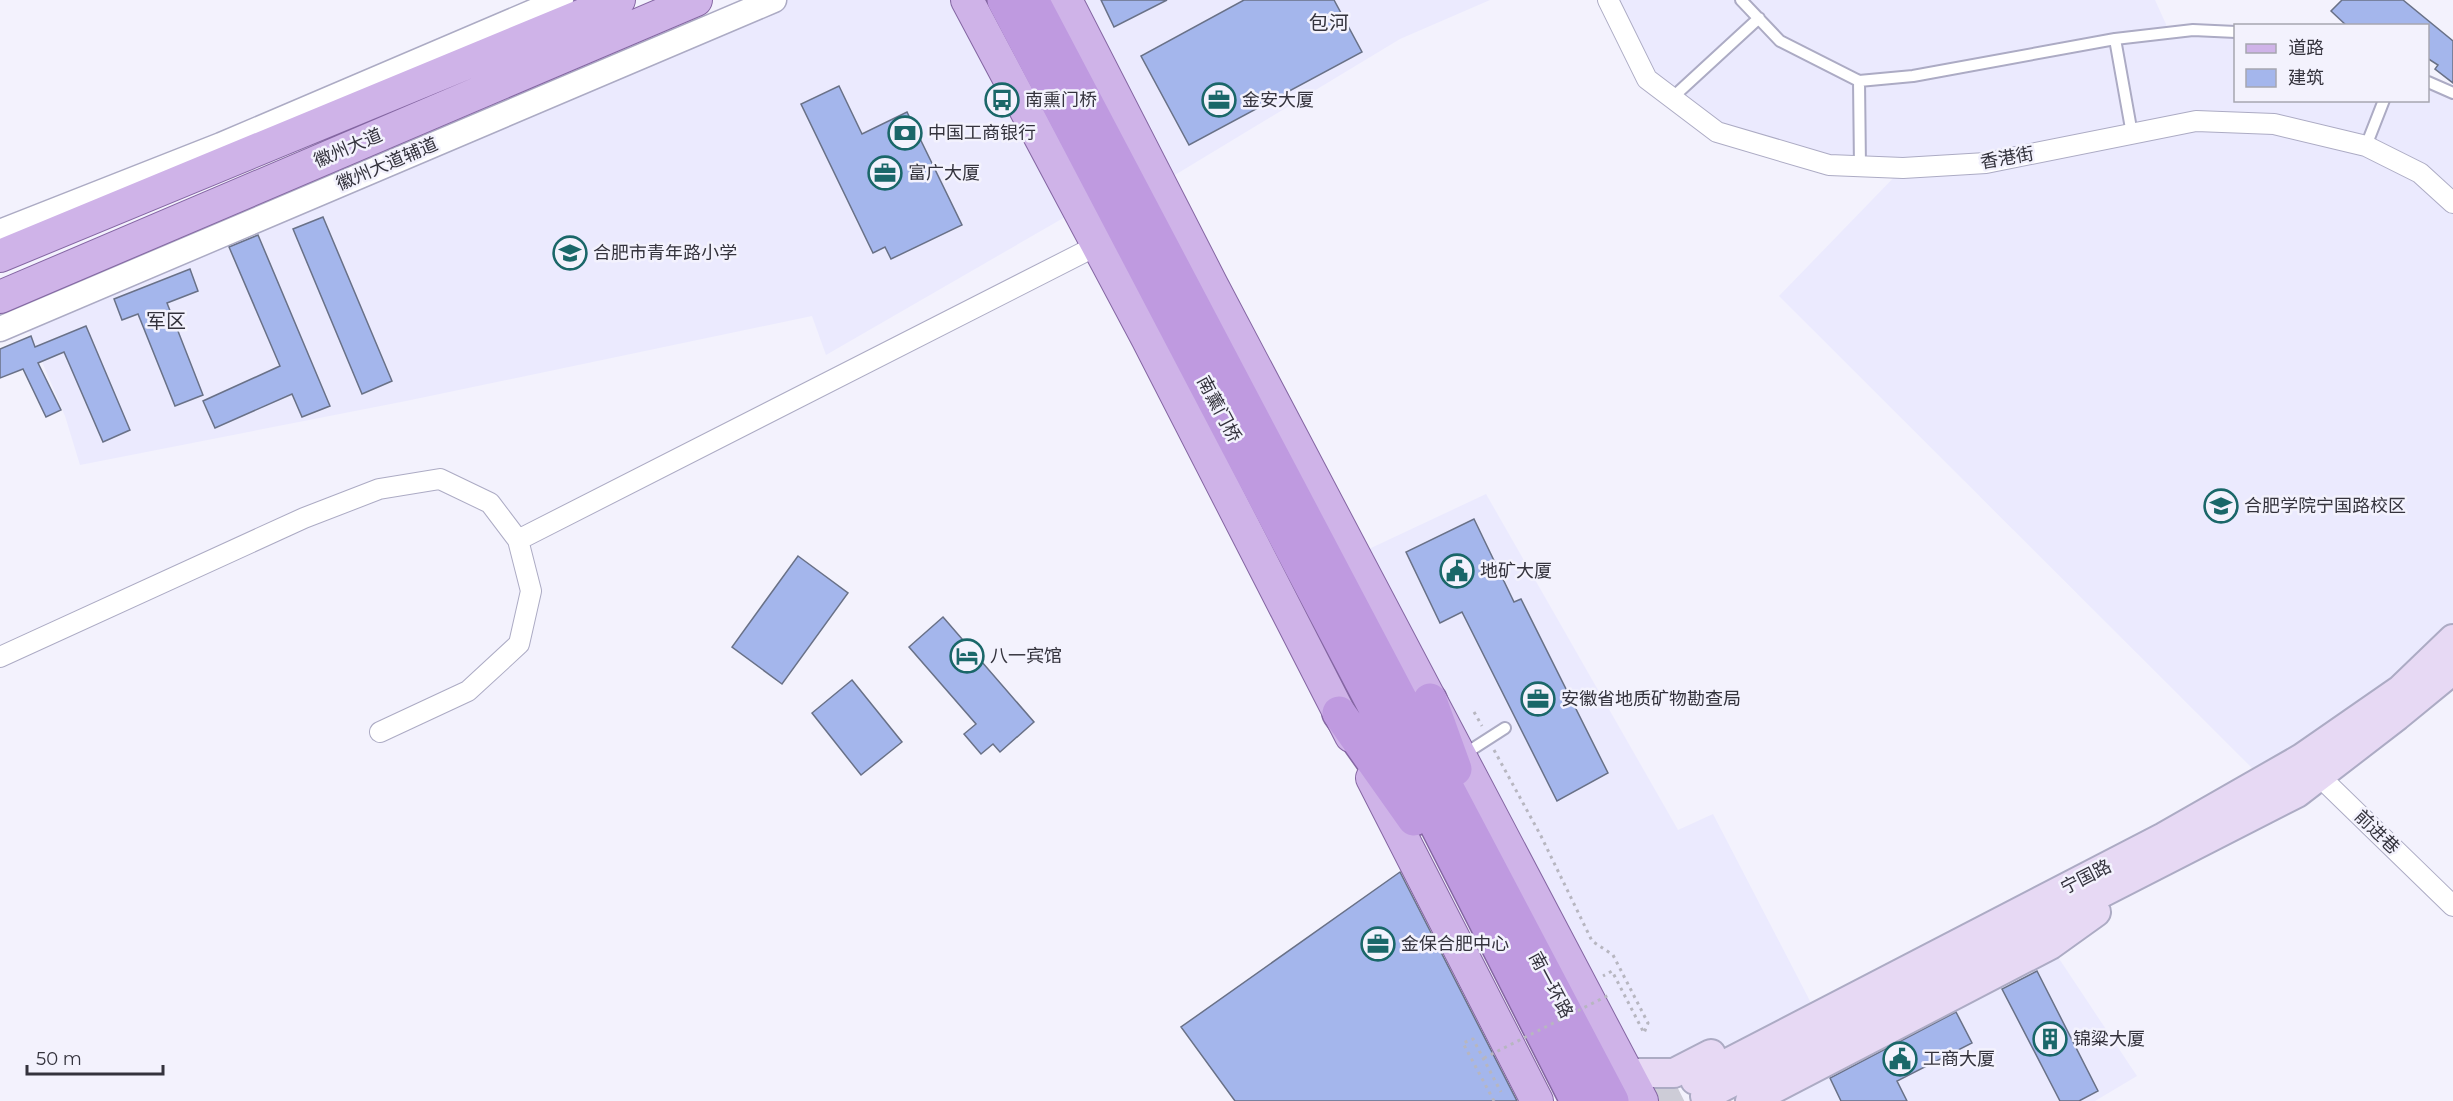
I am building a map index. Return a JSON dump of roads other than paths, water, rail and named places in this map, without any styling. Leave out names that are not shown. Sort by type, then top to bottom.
[{"type":"highway","name":"南薰门桥","points":[[1004,0],[1444,812]]},
{"type":"highway","name":"南薰门桥","points":[[1032,0],[1444,812]]},
{"type":"highway","points":[[1430,700],[1495,881]]},
{"type":"highway","points":[[1339,713],[1482,914]]},
{"type":"highway","name":"南一环路","points":[[1444,812],[1495,881],[1620,1087]]},
{"type":"highway","name":"南一环路","points":[[1444,812],[1482,914],[1577,1101]]},
{"type":"main road","name":"徽州大道","points":[[0,256],[619,0]]},
{"type":"main road","name":"徽州大道","points":[[0,297],[696,0]]},
{"type":"main road","points":[[967,0],[1098,245],[1538,1101]]},
{"type":"main road","points":[[1066,0],[1212,285],[1460,757],[1620,1087],[1642,1101]]},
{"type":"main road","name":"宁国路","points":[[2311,767],[2400,690],[2453,639]]},
{"type":"main road","name":"宁国路","points":[[1700,1088],[2170,846],[2397,716],[2453,670]]},
{"type":"main road","points":[[1620,1087],[1674,1073],[2057,876],[2170,846]]},
{"type":"main road","points":[[1750,1101],[2050,945],[2170,846]]},
{"type":"street","points":[[0,232],[221,145],[561,0]]},
{"type":"street","name":"徽州大道辅道","points":[[0,329],[774,0]]},
{"type":"street","name":"香港街","points":[[1608,0],[1647,79],[1717,132],[1829,165],[1903,168],[1986,163],[2196,121],[2274,124],[2366,146],[2420,173],[2453,203]]},
{"type":"street","points":[[518,540],[1098,245]]},
{"type":"street","points":[[0,657],[304,519],[379,489],[440,479],[490,503],[518,540],[531,591],[519,644],[468,691],[380,732]]},
{"type":"street","name":"前进巷","points":[[2311,767],[2453,906]]},
{"type":"lane","points":[[1741,0],[1780,41],[1859,81],[1913,76],[2115,39],[2193,30],[2234,32]]},
{"type":"lane","points":[[1672,98],[1759,18]]},
{"type":"lane","points":[[2115,39],[2132,134]]},
{"type":"lane","points":[[1859,81],[1860,167]]},
{"type":"lane","points":[[2429,83],[2453,93]]},
{"type":"lane","points":[[2366,146],[2383,102]]},
{"type":"lane","points":[[1460,757],[1505,728]]},
{"type":"tunnel","points":[[1653,1101],[1695,1080]]},
{"type":"place","name":"南熏门桥","points":[[1002,100]]},
{"type":"place","name":"金安大厦","points":[[1219,100]]},
{"type":"place","name":"中国工商银行","points":[[905,133]]},
{"type":"place","name":"富广大厦","points":[[885,173]]},
{"type":"place","name":"合肥市青年路小学","points":[[570,253]]},
{"type":"place","name":"合肥学院宁国路校区","points":[[2221,506]]},
{"type":"place","name":"地矿大厦","points":[[1457,571]]},
{"type":"place","name":"八一宾馆","points":[[967,656]]},
{"type":"place","name":"安徽省地质矿物勘查局","points":[[1538,699]]},
{"type":"place","name":"金保合肥中心","points":[[1378,944]]},
{"type":"place","name":"锦粱大厦","points":[[2050,1039]]},
{"type":"place","name":"工商大厦","points":[[1900,1059]]},
{"type":"district","name":"包河","points":[[1329,23]]},
{"type":"district","name":"军区","points":[[166,321]]}]
